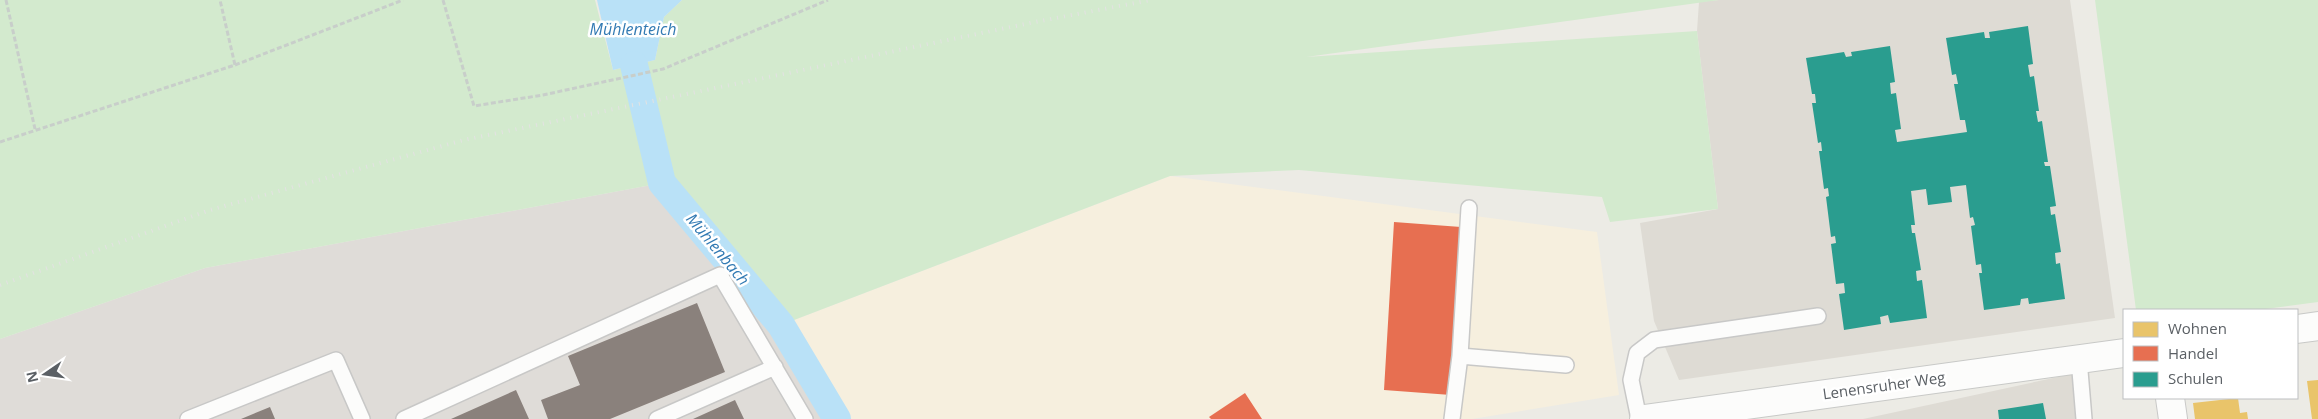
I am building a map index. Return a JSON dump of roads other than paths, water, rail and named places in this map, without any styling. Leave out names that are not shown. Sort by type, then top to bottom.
[{"type":"street","points":[[2298,329],[2318,326]]},
{"type":"street","name":"Lenensruher Weg","points":[[1644,419],[2123,353]]},
{"type":"street","points":[[2170,399],[2173,419]]},
{"type":"lane","points":[[1452,419],[1460,356],[1470,208]]},
{"type":"lane","points":[[404,419],[720,275],[805,419]]},
{"type":"lane","points":[[1640,419],[1631,380],[1637,354],[1654,340],[1818,316]]},
{"type":"lane","points":[[1460,356],[1566,365]]},
{"type":"lane","points":[[2079,359],[2084,419]]},
{"type":"lane","points":[[188,419],[336,360],[362,419]]},
{"type":"lane","points":[[657,419],[774,367]]},
{"type":"water","name":"Mühlenteich","points":[[597,0],[682,0],[664,17],[655,60],[613,70]]},
{"type":"waterway","name":"Mühlenbach","points":[[634,65],[662,183],[781,325],[837,419]]},
{"type":"railway","points":[[0,285],[210,210],[464,140],[1030,23],[1151,0]]}]
